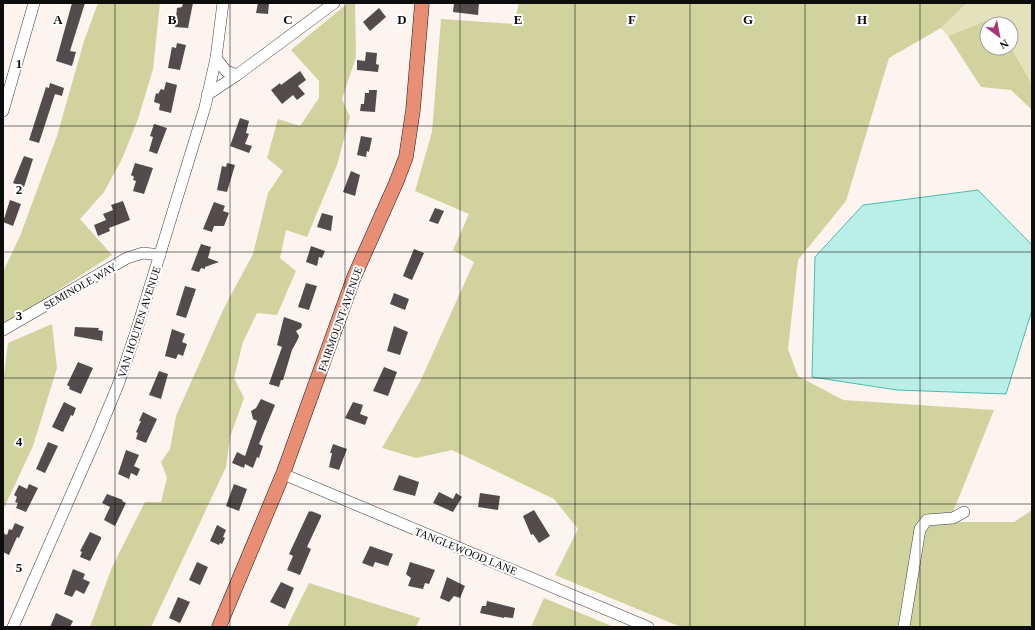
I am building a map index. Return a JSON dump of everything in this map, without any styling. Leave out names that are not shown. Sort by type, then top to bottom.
[{"type":"main road","name":"FAIRMOUNT AVENUE","points":[[219,627],[283,474],[354,277],[406,157],[414,110],[422,3]]},
{"type":"street","points":[[3,111],[34,3]]},
{"type":"street","name":"VAN HOUTEN AVENUE","points":[[13,627],[118,385],[195,144],[216,58],[223,3]]},
{"type":"street","points":[[207,95],[237,75],[334,3]]},
{"type":"street","points":[[216,58],[226,71],[237,75]]},
{"type":"street","name":"SEMINOLE WAY","points":[[3,330],[127,258],[143,253],[160,255]]},
{"type":"street","name":"TANGLEWOOD LANE","points":[[283,474],[648,627]]},
{"type":"street","points":[[904,627],[920,529],[927,520],[953,518],[964,512]]},
{"type":"shaded area","points":[[967,3],[1032,3],[1032,84],[1016,56],[1019,56],[1019,16],[979,16],[979,24],[948,36],[941,28]]},
{"type":"green space","points":[[98,3],[160,3],[153,69],[138,119],[122,159],[104,192],[80,219],[112,255],[11,321],[3,324],[3,272],[20,236],[57,136],[84,41]]},
{"type":"green space","points":[[348,3],[355,3],[356,57],[342,99],[350,117],[337,165],[307,237],[286,230],[280,258],[296,271],[277,315],[257,313],[243,342],[234,378],[244,398],[230,437],[226,467],[151,627],[90,627],[112,567],[145,502],[161,502],[167,478],[161,462],[170,449],[176,416],[224,308],[253,254],[268,193],[283,171],[267,158],[278,119],[300,126],[319,98],[319,81],[291,50]]},
{"type":"green space","points":[[519,3],[967,3],[941,28],[889,58],[846,201],[798,260],[788,349],[798,376],[843,400],[994,410],[949,522],[1014,522],[1032,510],[1032,627],[681,627],[555,575],[578,529],[554,499],[452,450],[416,458],[382,448],[420,382],[474,262],[453,250],[469,214],[415,191],[432,132],[441,19],[514,24]]},
{"type":"green space","points":[[979,24],[979,56],[1016,56],[1032,84],[1032,110],[1011,90],[981,87],[948,36]]},
{"type":"green space","points":[[52,324],[57,368],[33,446],[3,510],[3,382],[8,343]]},
{"type":"green space","points":[[309,583],[420,618],[416,627],[287,627]]},
{"type":"green space","points":[[544,598],[614,627],[531,627]]},
{"type":"water","points":[[978,190],[1032,245],[1032,310],[1006,394],[897,390],[812,377],[815,257],[863,205]]},
{"type":"building","points":[[72,3],[85,3],[70,51],[76,52],[72,66],[56,61]]},
{"type":"building","points":[[183,3],[193,3],[188,28],[175,27],[177,8],[182,7]]},
{"type":"building","points":[[258,3],[269,3],[268,14],[256,13]]},
{"type":"building","points":[[454,3],[479,3],[478,15],[453,12]]},
{"type":"building","points":[[379,8],[386,17],[370,31],[363,22]]},
{"type":"building","points":[[177,43],[186,45],[180,70],[168,68],[172,47],[176,48]]},
{"type":"building","points":[[366,52],[377,53],[376,64],[379,65],[378,72],[357,70],[357,60],[365,61]]},
{"type":"building","points":[[300,71],[306,80],[298,86],[305,94],[297,100],[293,95],[282,104],[271,90],[280,83],[281,85]]},
{"type":"building","points":[[166,82],[177,85],[171,113],[159,110],[160,104],[154,102],[156,93],[158,94],[161,89],[164,90]]},
{"type":"building","points":[[50,83],[64,88],[62,96],[55,94],[39,143],[29,140],[46,87],[49,88]]},
{"type":"building","points":[[369,90],[377,90],[375,112],[360,111],[361,104],[364,104],[365,93],[369,93]]},
{"type":"building","points":[[240,118],[249,121],[246,133],[249,134],[245,144],[252,146],[249,153],[230,146]]},
{"type":"building","points":[[154,124],[167,128],[157,154],[149,151],[153,137],[150,136]]},
{"type":"building","points":[[361,136],[372,138],[369,152],[367,151],[366,157],[357,155]]},
{"type":"building","points":[[24,156],[33,159],[24,187],[13,183]]},
{"type":"building","points":[[135,163],[153,168],[144,194],[133,191],[136,181],[133,180],[134,177],[131,175]]},
{"type":"building","points":[[227,163],[235,165],[227,192],[217,190],[222,166],[226,167]]},
{"type":"building","points":[[351,171],[360,175],[355,196],[343,192]]},
{"type":"building","points":[[10,200],[21,204],[13,226],[3,222]]},
{"type":"building","points":[[123,201],[130,220],[109,228],[110,231],[98,236],[94,225],[106,220],[103,214],[113,210],[111,205]]},
{"type":"building","points":[[214,202],[225,206],[223,211],[229,213],[224,226],[214,226],[212,232],[203,229]]},
{"type":"building","points":[[435,208],[444,211],[438,224],[429,221]]},
{"type":"building","points":[[322,213],[333,216],[331,231],[317,227]]},
{"type":"building","points":[[201,244],[211,247],[208,258],[219,262],[205,267],[205,269],[201,268],[199,272],[191,270]]},
{"type":"building","points":[[311,246],[325,251],[322,258],[319,257],[317,266],[306,262]]},
{"type":"building","points":[[414,249],[424,253],[412,280],[403,276]]},
{"type":"building","points":[[306,283],[317,286],[309,310],[298,307]]},
{"type":"building","points":[[185,286],[196,289],[186,318],[176,315]]},
{"type":"building","points":[[394,293],[409,299],[405,310],[390,304]]},
{"type":"building","points":[[284,317],[301,323],[302,325],[301,328],[296,331],[299,336],[292,350],[283,380],[281,380],[279,387],[269,384],[282,347],[277,345]]},
{"type":"building","points":[[394,326],[408,332],[400,355],[387,351]]},
{"type":"building","points":[[75,327],[99,328],[98,330],[103,331],[102,341],[74,336]]},
{"type":"building","points":[[172,329],[185,334],[182,342],[187,344],[183,356],[178,354],[176,359],[165,356]]},
{"type":"building","points":[[78,362],[93,368],[81,394],[69,389],[70,387],[67,385]]},
{"type":"building","points":[[384,367],[397,372],[388,396],[373,391]]},
{"type":"building","points":[[159,371],[168,374],[161,399],[149,395]]},
{"type":"building","points":[[261,399],[275,405],[259,444],[263,446],[259,458],[257,457],[253,468],[245,464],[244,468],[232,463],[237,452],[245,456],[257,421],[253,419],[251,411],[256,408]]},
{"type":"building","points":[[64,402],[76,408],[63,432],[52,427]]},
{"type":"building","points":[[353,402],[363,405],[360,414],[368,417],[365,425],[345,418]]},
{"type":"building","points":[[143,412],[157,419],[146,443],[136,439],[138,433],[136,432]]},
{"type":"building","points":[[48,442],[58,446],[45,473],[36,469]]},
{"type":"building","points":[[333,444],[347,449],[339,470],[329,467],[332,453],[330,453]]},
{"type":"building","points":[[126,450],[139,455],[134,466],[140,469],[137,476],[131,473],[129,479],[118,474]]},
{"type":"building","points":[[399,475],[419,482],[415,496],[393,490]]},
{"type":"building","points":[[29,484],[38,488],[26,512],[16,508],[18,503],[15,502],[17,497],[14,495],[19,485],[27,489]]},
{"type":"building","points":[[234,484],[247,489],[239,511],[226,506]]},
{"type":"building","points":[[439,492],[453,499],[456,493],[462,497],[453,512],[433,503]]},
{"type":"building","points":[[480,493],[500,496],[498,510],[478,507]]},
{"type":"building","points":[[107,494],[123,500],[122,501],[126,503],[115,526],[104,520],[110,507],[102,503]]},
{"type":"building","points":[[534,510],[550,536],[539,543],[533,534],[531,535],[523,516]]},
{"type":"building","points":[[309,511],[321,515],[321,517],[307,547],[311,549],[300,575],[287,570],[293,556],[289,554]]},
{"type":"building","points":[[15,523],[24,527],[19,538],[17,537],[9,555],[3,552],[3,533],[7,535],[9,529],[12,530]]},
{"type":"building","points":[[217,525],[226,530],[223,537],[225,538],[222,544],[220,543],[219,545],[210,541]]},
{"type":"building","points":[[90,532],[101,537],[101,539],[90,561],[80,557],[82,552],[80,551]]},
{"type":"building","points":[[370,546],[393,554],[388,566],[375,562],[373,567],[362,563]]},
{"type":"building","points":[[197,562],[208,567],[200,585],[189,580]]},
{"type":"building","points":[[410,562],[435,570],[429,584],[425,583],[423,589],[408,586],[411,578],[406,574]]},
{"type":"building","points":[[73,569],[85,574],[83,579],[90,582],[84,594],[76,590],[72,597],[64,594]]},
{"type":"building","points":[[447,577],[465,586],[460,598],[454,596],[449,602],[440,598]]},
{"type":"building","points":[[281,582],[294,588],[285,609],[270,602]]},
{"type":"building","points":[[178,597],[190,602],[180,623],[169,618]]},
{"type":"building","points":[[487,601],[515,608],[513,618],[504,618],[480,613],[482,606],[486,606]]},
{"type":"building","points":[[56,613],[73,621],[70,627],[50,627]]}]
